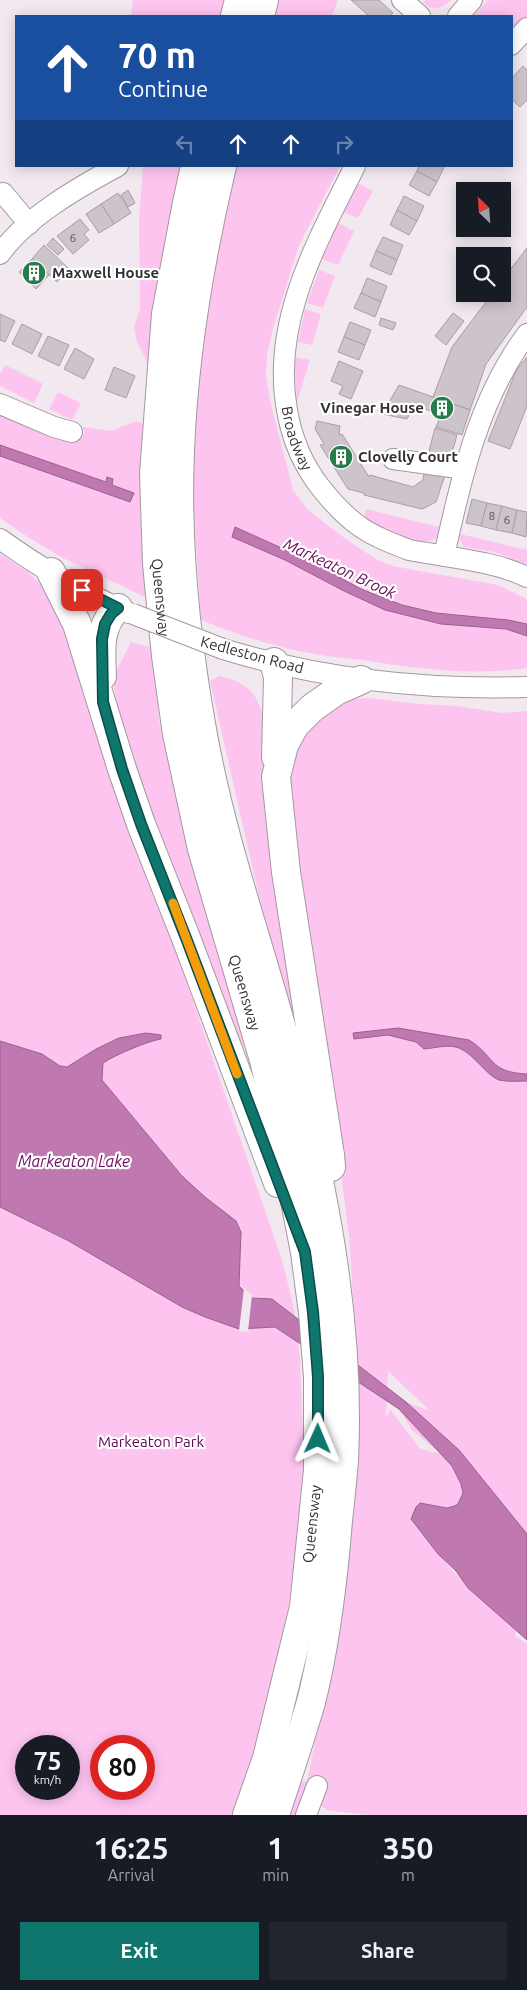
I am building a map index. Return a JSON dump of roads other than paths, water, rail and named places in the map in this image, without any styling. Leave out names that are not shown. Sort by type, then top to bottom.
[{"type":"highway","points":[[235,15],[239,0]]},
{"type":"highway","points":[[260,15],[264,0]]},
{"type":"highway","name":"Queensway","points":[[195,167],[166,314],[154,474],[157,564],[166,656],[177,734],[202,850],[264,1060],[284,1145],[305,1252],[313,1312],[318,1377],[318,1470],[304,1607],[267,1758],[247,1815]]},
{"type":"highway","name":"Queensway","points":[[222,167],[200,263],[185,375],[180,468],[182,566],[186,610],[203,737],[219,809],[299,1093],[332,1248],[341,1334],[344,1394],[344,1460],[329,1611],[311,1700],[275,1815]]},
{"type":"highway","points":[[50,572],[77,624],[141,824],[305,1252]]},
{"type":"highway","points":[[103,702],[102,639],[105,624],[111,614],[126,611]]},
{"type":"highway","points":[[274,662],[278,677],[275,730],[276,778],[286,872],[330,1155],[332,1248]]},
{"type":"highway","points":[[276,778],[284,745],[295,726],[312,708],[336,691],[361,680]]},
{"type":"street","points":[[402,0],[419,15]]},
{"type":"street","points":[[459,15],[472,0]]},
{"type":"street","points":[[513,43],[527,28]]},
{"type":"street","points":[[0,254],[29,224],[78,188],[116,167]]},
{"type":"street","name":"Broadway","points":[[354,167],[327,222],[298,291],[285,338],[283,370],[289,422],[301,459],[308,472],[334,505],[351,520],[376,536],[410,550],[490,564],[527,577]]},
{"type":"street","points":[[4,193],[29,224]]},
{"type":"street","points":[[444,556],[464,469],[497,381],[513,353],[527,334]]},
{"type":"street","points":[[0,404],[54,427],[72,432]]},
{"type":"street","points":[[393,459],[464,469]]},
{"type":"street","name":"Kedleston Road","points":[[0,539],[50,572],[126,611],[222,649],[323,674],[361,680],[472,688],[527,686]]},
{"type":"street","points":[[306,1815],[317,1786]]},
{"type":"water","points":[[0,445],[106,482],[107,477],[113,479],[112,485],[134,493],[130,502],[0,456]]},
{"type":"water","points":[[235,527],[306,559],[361,589],[402,605],[436,613],[508,620],[527,624],[527,636],[506,629],[441,624],[385,610],[285,560],[232,537]]},
{"type":"water","points":[[398,1028],[469,1040],[478,1046],[499,1067],[514,1073],[527,1074],[527,1081],[509,1081],[494,1078],[465,1051],[455,1047],[446,1046],[424,1049],[416,1042],[388,1035],[354,1039],[353,1033]]},
{"type":"water","name":"Markeaton Lake","points":[[146,1033],[161,1035],[161,1039],[148,1042],[103,1063],[102,1080],[182,1176],[236,1221],[241,1232],[239,1286],[251,1298],[272,1299],[406,1402],[459,1450],[527,1534],[527,1640],[468,1588],[456,1571],[438,1554],[411,1519],[416,1507],[420,1503],[447,1508],[458,1504],[463,1493],[461,1484],[452,1466],[399,1409],[275,1327],[239,1329],[182,1307],[67,1240],[0,1207],[0,1041],[42,1054],[60,1066],[67,1067],[96,1049],[119,1038]]},
{"type":"place","name":"Maxwell House","points":[[34,273]]},
{"type":"place","name":"Vinegar House","points":[[442,408]]},
{"type":"place","name":"Clovelly Court","points":[[341,457]]},
{"type":"water label","name":"Markeaton Brook","points":[[340,568]]},
{"type":"park label","name":"Markeaton Park","points":[[151,1442]]}]
